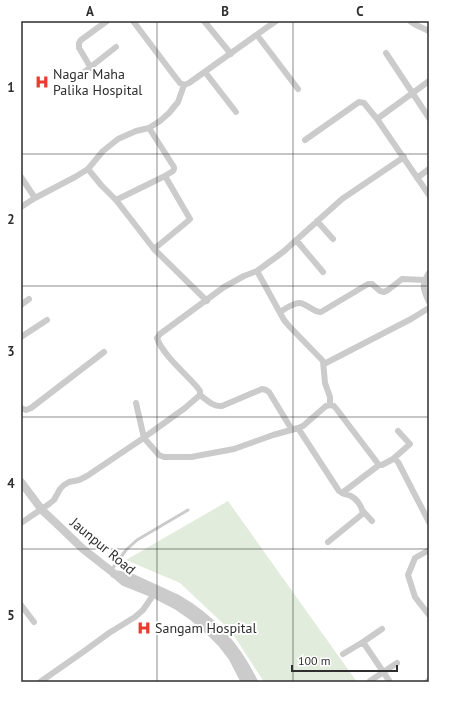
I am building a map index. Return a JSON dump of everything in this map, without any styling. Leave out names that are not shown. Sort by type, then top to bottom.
[{"type":"street","points":[[133,21],[176,78],[184,85]]},
{"type":"street","points":[[204,21],[231,54]]},
{"type":"street","points":[[21,207],[88,168],[110,144],[118,139],[136,131],[149,128],[160,121],[178,102],[184,85],[231,54],[275,21]]},
{"type":"street","points":[[410,21],[429,31]]},
{"type":"street","points":[[91,68],[79,48],[79,43],[102,22]]},
{"type":"street","points":[[257,35],[298,89]]},
{"type":"street","points":[[74,80],[116,47]]},
{"type":"street","points":[[386,53],[429,118]]},
{"type":"street","points":[[205,72],[236,112]]},
{"type":"street","points":[[377,119],[429,81]]},
{"type":"street","points":[[305,140],[359,102],[364,104],[377,119],[429,195]]},
{"type":"street","points":[[116,200],[164,176],[174,169],[149,128]]},
{"type":"street","points":[[372,521],[353,498],[339,491],[269,392],[262,389],[222,406],[214,405],[200,395],[200,391],[197,387],[164,352],[157,338],[160,334],[230,284],[257,271],[283,252],[342,199],[404,158]]},
{"type":"street","points":[[88,168],[101,185],[116,200],[154,249],[207,300]]},
{"type":"street","points":[[418,178],[429,169]]},
{"type":"street","points":[[154,249],[190,219],[164,176]]},
{"type":"street","points":[[21,177],[35,198]]},
{"type":"street","points":[[318,220],[333,239]]},
{"type":"street","points":[[296,240],[323,272]]},
{"type":"street","points":[[257,271],[284,320],[294,332],[321,358],[324,364],[325,383],[330,397],[330,404]]},
{"type":"street","points":[[429,273],[423,285],[429,302]]},
{"type":"street","points":[[280,312],[300,303],[317,312],[321,312],[368,284],[372,284],[380,291],[384,292],[402,279],[425,280]]},
{"type":"street","points":[[21,305],[29,300]]},
{"type":"street","points":[[324,364],[411,319],[429,308]]},
{"type":"street","points":[[21,337],[47,320]]},
{"type":"street","points":[[21,408],[26,410],[31,408],[104,352]]},
{"type":"street","points":[[21,523],[42,510],[54,500],[64,485],[87,476],[144,438],[200,395]]},
{"type":"street","points":[[136,403],[144,438],[159,455],[164,457],[191,457],[234,449],[303,426],[330,404]]},
{"type":"street","points":[[330,404],[334,406],[379,465]]},
{"type":"street","points":[[342,493],[379,465],[393,459],[410,444],[398,431]]},
{"type":"street","points":[[393,459],[396,460],[400,466],[429,522]]},
{"type":"street","name":"Jaunpur Road","points":[[21,482],[42,510],[83,549],[112,572]]},
{"type":"street","points":[[328,542],[360,516],[363,513],[362,510]]},
{"type":"street","points":[[429,550],[415,558],[408,574],[415,597],[429,615]]},
{"type":"street","points":[[112,572],[128,576],[185,610],[222,644],[232,657],[241,680]]},
{"type":"street","points":[[40,682],[109,633],[135,617],[155,592]]},
{"type":"street","points":[[155,592],[186,603],[215,627],[242,659],[254,682]]},
{"type":"street","points":[[21,605],[34,622]]},
{"type":"street","points":[[343,654],[382,629]]},
{"type":"street","points":[[363,642],[390,682]]},
{"type":"street","points":[[370,681],[397,662]]},
{"type":"lane","points":[[112,572],[126,550],[137,540],[188,510]]},
{"type":"green space","points":[[228,501],[357,682],[264,682],[231,631],[180,583],[126,560]]},
{"type":"place","name":"Nagar Maha Palika Hospital","points":[[42,82]]},
{"type":"place","name":"Sangam Hospital","points":[[144,628]]}]
